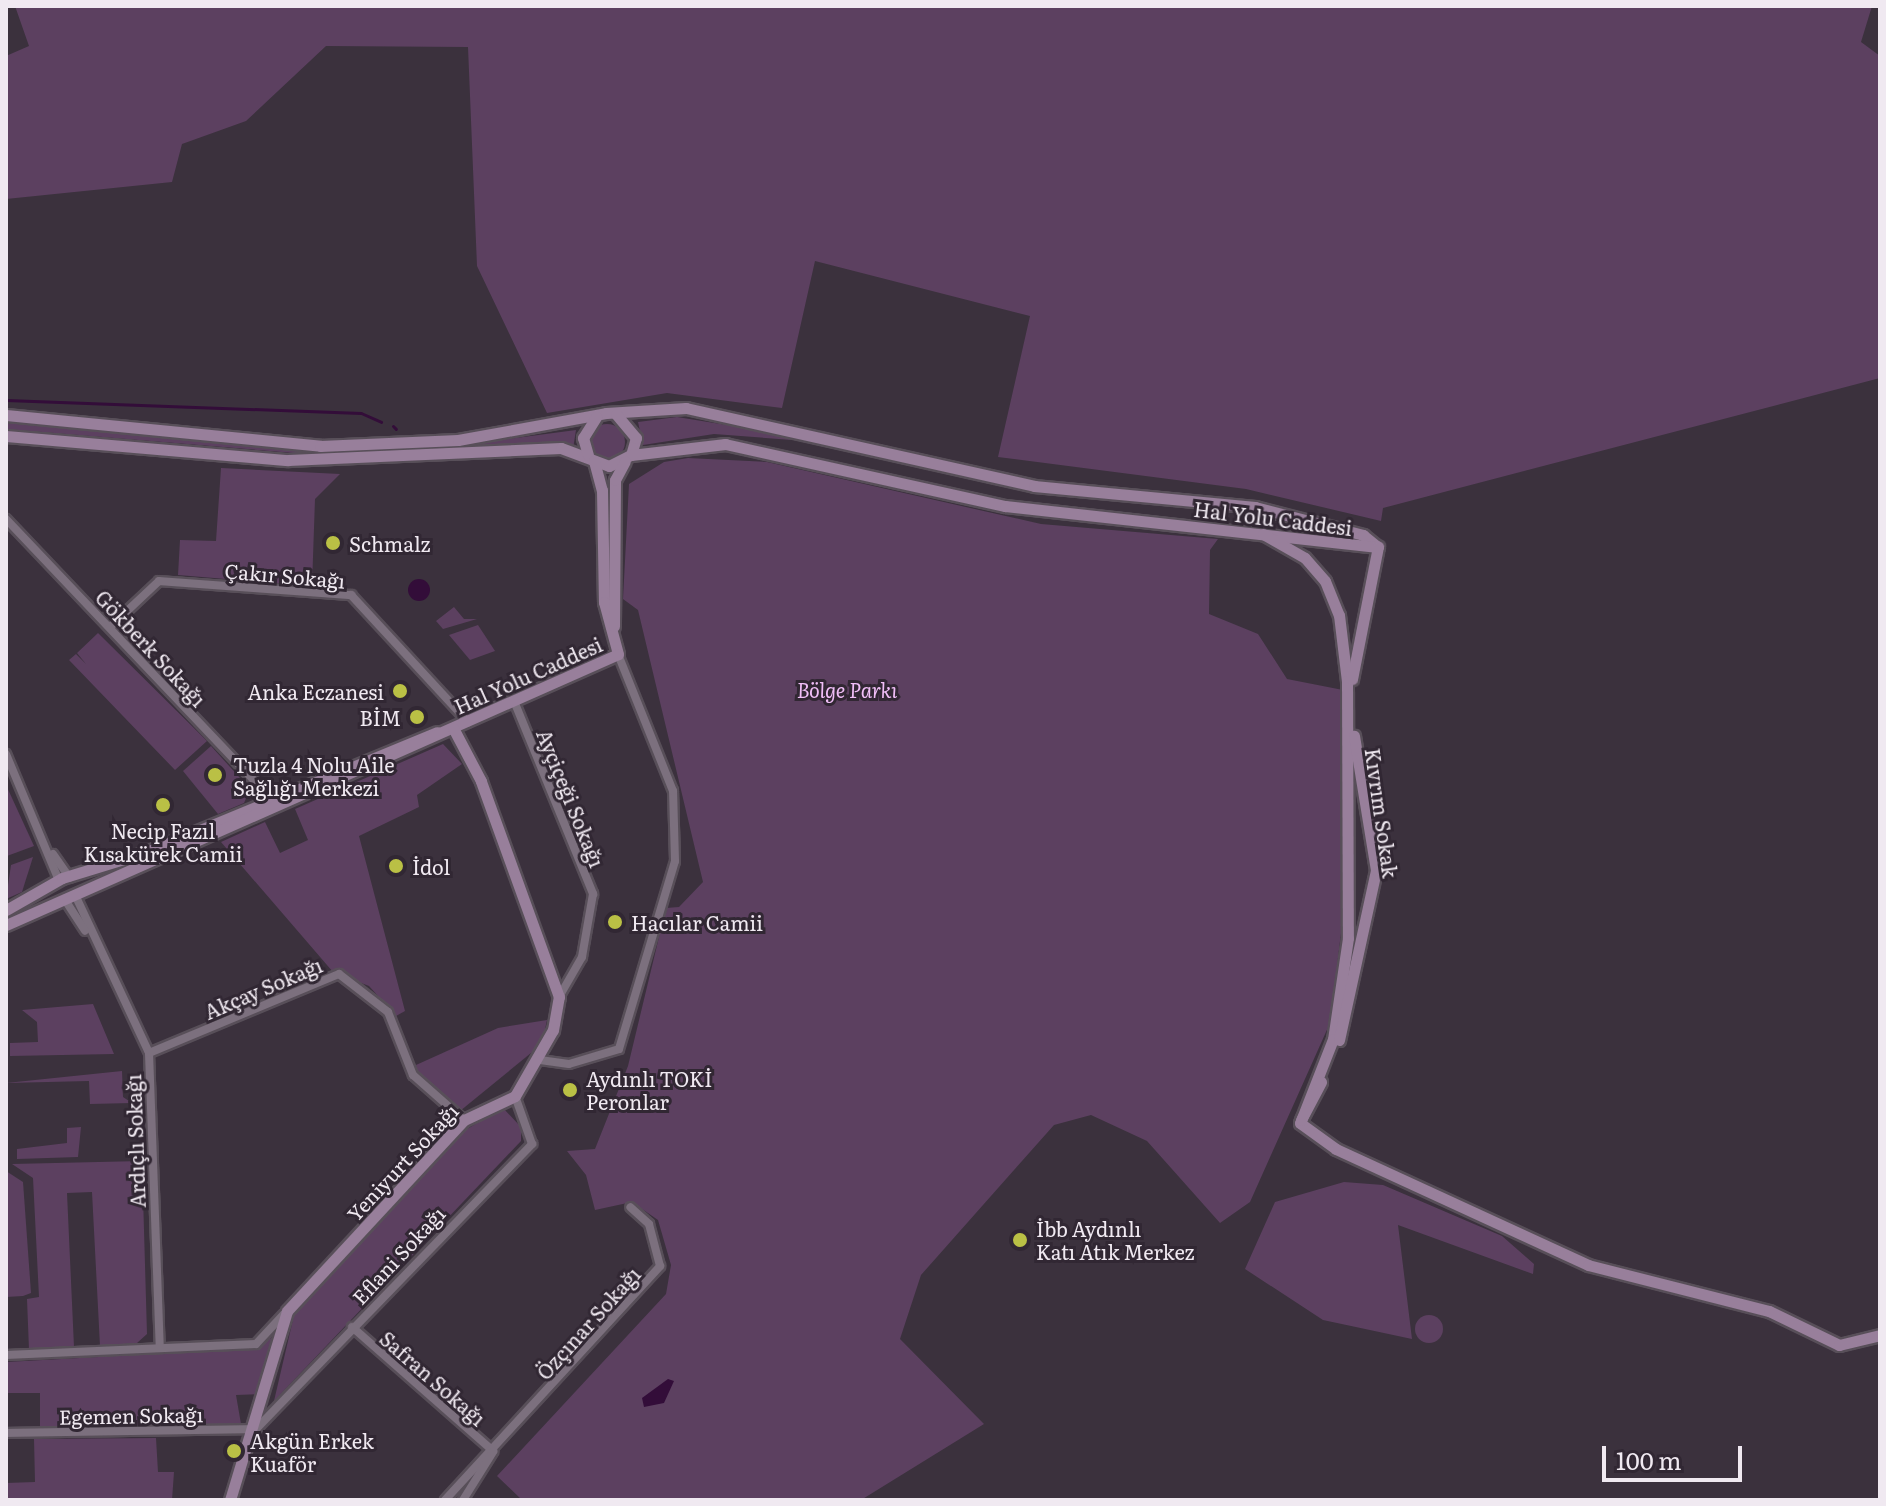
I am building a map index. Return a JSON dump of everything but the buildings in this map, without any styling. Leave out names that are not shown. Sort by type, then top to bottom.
[{"type":"street","name":"Hal Yolu Caddesi","points":[[615,414],[712,411],[1034,486],[1283,513],[1363,535],[1378,547]]},
{"type":"street","points":[[6,415],[320,446],[458,440],[615,414],[634,430],[628,458],[591,458],[539,448],[288,460],[6,436]]},
{"type":"street","points":[[591,458],[583,438],[597,416]]},
{"type":"street","name":"Hal Yolu Caddesi","points":[[618,654],[615,480],[628,458],[725,444],[1005,506],[1378,547]]},
{"type":"street","name":"Hal Yolu Caddesi","points":[[591,458],[602,490],[604,602],[618,654]]},
{"type":"street","name":"Gökberk Sokağı","points":[[6,519],[272,799]]},
{"type":"street","points":[[1263,534],[1305,558],[1325,581],[1339,615],[1347,681],[1348,938],[1333,1039],[1300,1123],[1336,1149],[1588,1265],[1769,1311],[1839,1345],[1880,1335]]},
{"type":"street","name":"Kıvrım Sokak","points":[[1300,1123],[1344,1025],[1373,911],[1376,870],[1351,697],[1378,547]]},
{"type":"street","name":"Çakır Sokağı","points":[[110,627],[159,581],[351,595],[468,722]]},
{"type":"street","points":[[540,1060],[569,1064],[619,1049],[675,861],[673,791],[618,654]]},
{"type":"street","name":"Hal Yolu Caddesi","points":[[6,910],[65,880],[468,722],[618,654]]},
{"type":"street","name":"Ayçiçeği Sokağı","points":[[514,701],[593,894],[582,957],[559,997]]},
{"type":"street","points":[[453,728],[481,781],[559,997],[540,1060],[515,1096]]},
{"type":"street","name":"Hal Yolu Caddesi","points":[[6,925],[72,900],[453,728]]},
{"type":"street","points":[[6,754],[72,900]]},
{"type":"street","points":[[65,880],[72,900]]},
{"type":"street","name":"Ardıçlı Sokağı","points":[[72,900],[149,1053],[160,1348]]},
{"type":"street","name":"Akçay Sokağı","points":[[149,1053],[339,974],[388,1012],[413,1075],[464,1120]]},
{"type":"street","name":"Yeniyurt Sokağı","points":[[230,1500],[256,1429],[287,1311],[464,1120],[515,1096]]},
{"type":"street","name":"Eflani Sokağı","points":[[256,1429],[532,1144],[515,1096]]},
{"type":"street","name":"Özçınar Sokağı","points":[[445,1500],[660,1266],[649,1224],[630,1207]]},
{"type":"street","points":[[6,1355],[256,1344],[287,1311]]},
{"type":"street","name":"Safran Sokağı","points":[[352,1327],[493,1451]]},
{"type":"street","name":"Egemen Sokağı","points":[[6,1433],[256,1429]]},
{"type":"street","name":"Özçınar Sokağı","points":[[463,1500],[493,1451]]},
{"type":"green space","points":[[15,6],[1872,6],[1861,42],[1880,56],[1880,378],[1383,508],[1381,521],[1246,489],[998,457],[1030,316],[815,261],[782,408],[667,393],[547,413],[477,266],[468,47],[326,46],[246,121],[182,144],[172,182],[6,199],[6,56],[29,46]]},
{"type":"green space","points":[[677,417],[764,431],[792,440],[714,434],[643,445],[638,422]]},
{"type":"green space","points":[[6,423],[330,453],[330,456],[6,429]]},
{"type":"green space","points":[[607,424],[619,430],[625,442],[619,454],[607,460],[595,454],[589,442],[595,430]]},
{"type":"green space","points":[[576,430],[573,449],[439,448]]},
{"type":"green space","name":"Bölge Parkı","points":[[688,458],[767,462],[1041,524],[1218,539],[1210,550],[1209,614],[1258,634],[1287,679],[1343,690],[1341,933],[1330,1023],[1250,1202],[1220,1223],[1147,1141],[1091,1115],[1054,1125],[921,1275],[900,1339],[984,1424],[861,1500],[522,1500],[497,1476],[666,1294],[671,1265],[658,1220],[632,1202],[595,1210],[586,1175],[567,1151],[595,1149],[628,1066],[666,908],[679,907],[703,882],[638,610],[623,599],[629,484],[664,462]]},
{"type":"green space","points":[[221,468],[340,474],[315,499],[312,586],[178,575],[180,540],[216,541]]},
{"type":"green space","points":[[454,607],[464,619],[477,619],[443,629],[436,621]]},
{"type":"green space","points":[[478,625],[495,651],[470,660],[449,635]]},
{"type":"green space","points":[[98,633],[207,741],[175,770],[69,660],[76,654],[86,664],[77,653]]},
{"type":"green space","points":[[443,744],[462,764],[417,795],[419,807],[359,836],[405,1011],[396,1016],[369,986],[333,972],[221,842],[265,822],[280,853],[308,840],[295,809]]},
{"type":"green space","points":[[211,746],[250,789],[244,803],[218,814],[183,771]]},
{"type":"green space","points":[[6,785],[34,846],[7,856],[6,854]]},
{"type":"green space","points":[[33,857],[22,892],[6,899],[11,865]]},
{"type":"green space","points":[[93,1004],[114,1054],[10,1056],[10,1043],[38,1042],[37,1022],[22,1010]]},
{"type":"green space","points":[[547,1020],[542,1044],[460,1111],[417,1073],[416,1065],[498,1028]]},
{"type":"green space","points":[[122,1071],[123,1097],[132,1103],[90,1104],[89,1081],[6,1083]]},
{"type":"green space","points":[[503,1108],[521,1127],[521,1141],[274,1401],[295,1311],[455,1136]]},
{"type":"green space","points":[[81,1127],[78,1157],[17,1159],[17,1149],[67,1143],[67,1128]]},
{"type":"green space","points":[[142,1161],[147,1334],[137,1343],[100,1346],[92,1192],[67,1193],[74,1347],[29,1350],[27,1299],[39,1297],[33,1178],[12,1164]]},
{"type":"green space","points":[[6,1171],[23,1182],[31,1293],[23,1296],[6,1297]]},
{"type":"green space","points":[[1344,1182],[1383,1185],[1502,1236],[1534,1264],[1533,1274],[1398,1225],[1412,1339],[1323,1320],[1245,1269],[1275,1202]]},
{"type":"green space","points":[[1429,1315],[1439,1319],[1443,1329],[1439,1339],[1429,1343],[1419,1339],[1415,1329],[1419,1319]]},
{"type":"green space","points":[[276,1336],[262,1394],[236,1395],[241,1424],[40,1428],[40,1393],[6,1393],[6,1362],[246,1349]]},
{"type":"green space","points":[[156,1438],[158,1472],[174,1472],[172,1500],[6,1500],[6,1483],[35,1482],[34,1439]]},
{"type":"shaded area","points":[[419,579],[427,582],[430,590],[427,598],[419,601],[411,598],[408,590],[411,582]]},
{"type":"shaded area","points":[[668,1379],[674,1381],[664,1403],[644,1407],[642,1398]]},
{"type":"waterway","points":[[6,400],[361,413],[381,422]]},
{"type":"waterway","points":[[393,426],[396,429]]},
{"type":"place","name":"Schmalz","points":[[333,543]]},
{"type":"place","name":"Anka Eczanesi","points":[[400,691]]},
{"type":"place","name":"BİM","points":[[417,717]]},
{"type":"place","name":"Tuzla 4 Nolu Aile Sağlığı Merkezi","points":[[215,775]]},
{"type":"place","name":"Necip Fazıl Kısakürek Camii","points":[[163,805]]},
{"type":"place","name":"İdol","points":[[396,866]]},
{"type":"place","name":"Hacılar Camii","points":[[615,922]]},
{"type":"place","name":"Aydınlı TOKİ Peronlar","points":[[570,1090]]},
{"type":"place","name":"İbb Aydınlı Katı Atık Merkez","points":[[1020,1240]]},
{"type":"place","name":"Akgün Erkek Kuaför","points":[[234,1451]]}]
